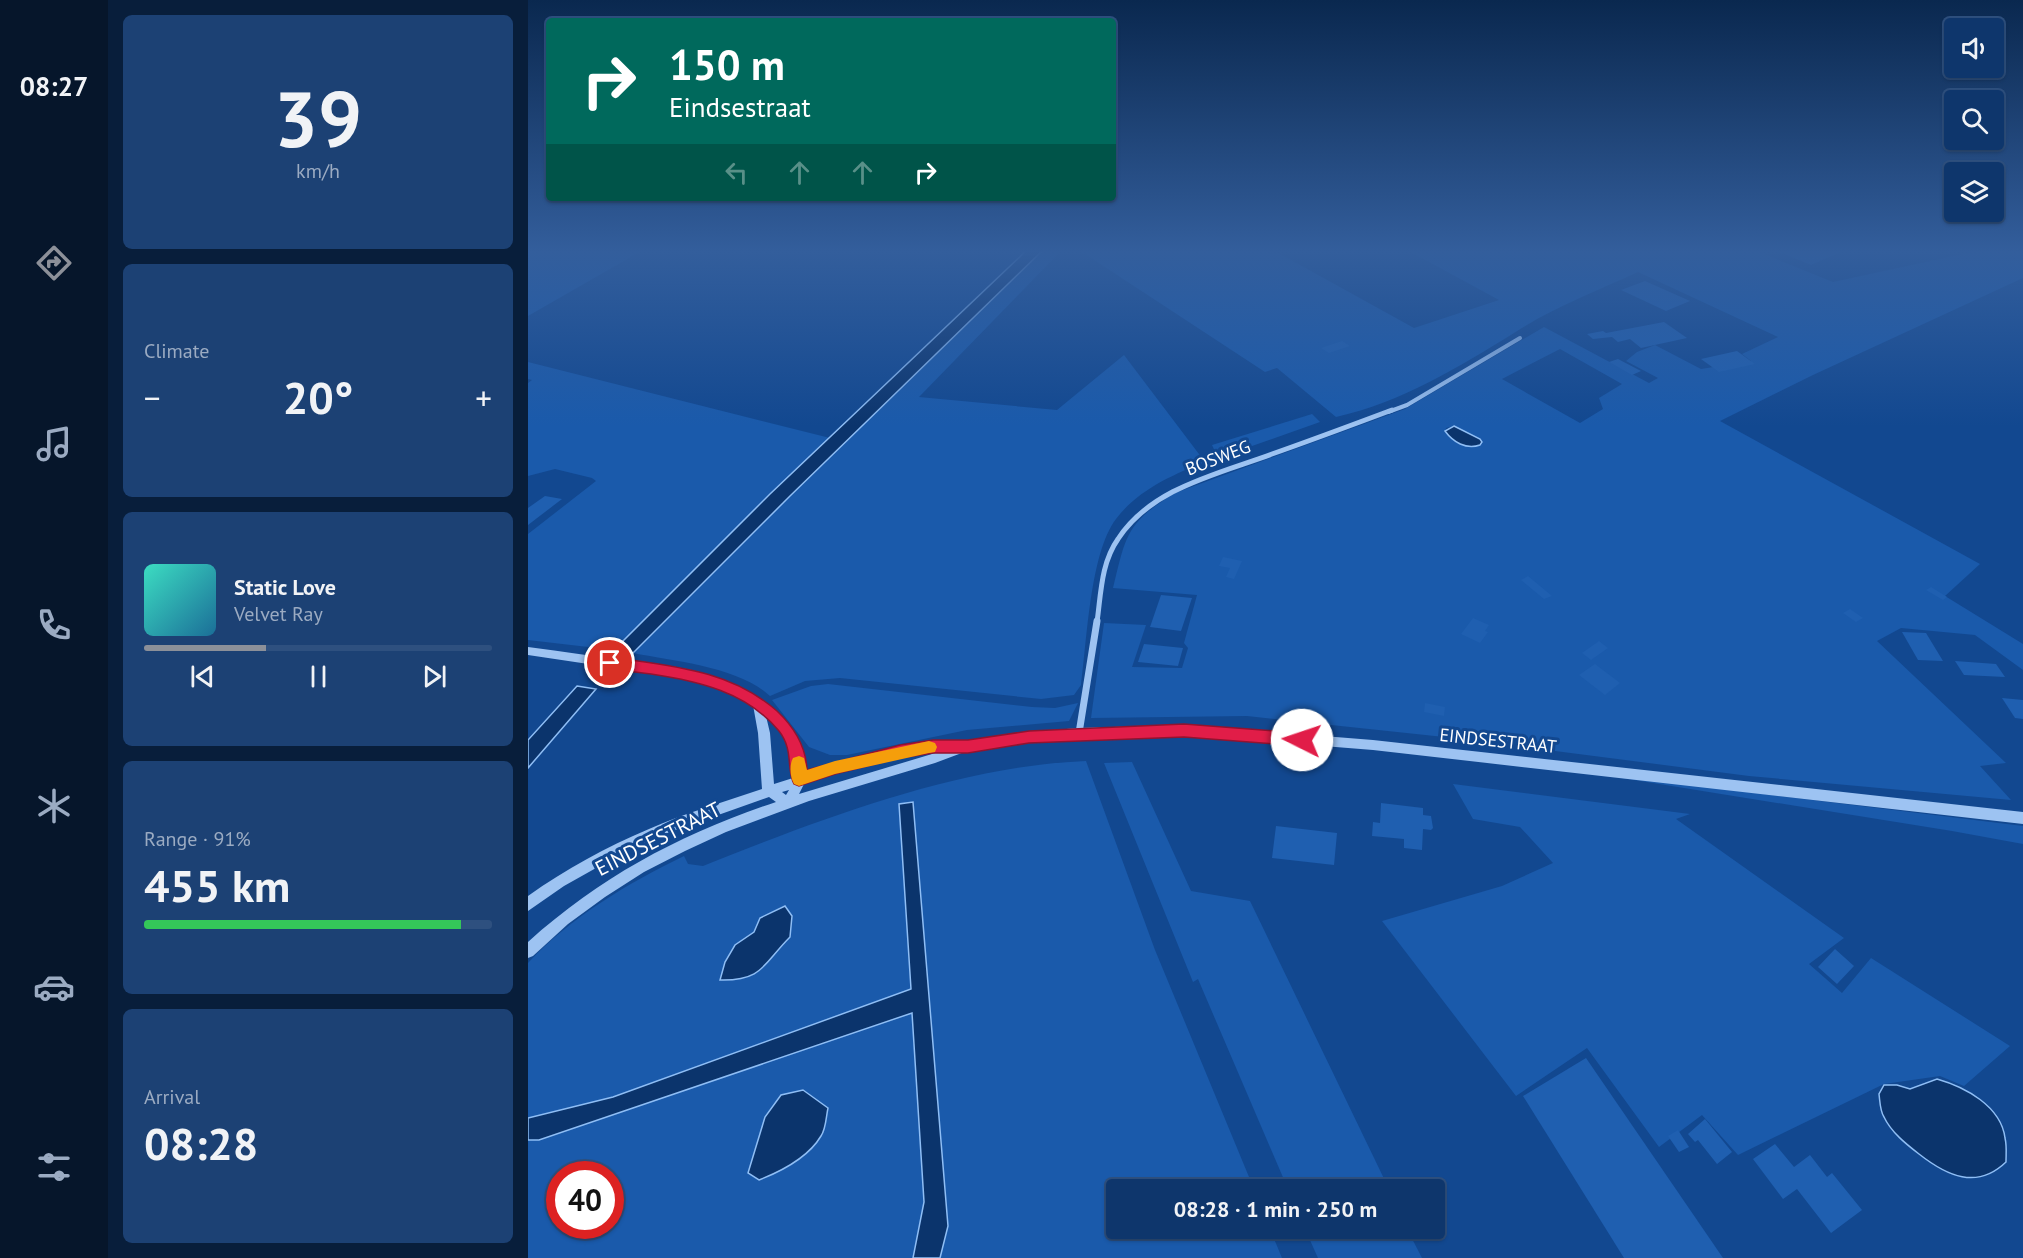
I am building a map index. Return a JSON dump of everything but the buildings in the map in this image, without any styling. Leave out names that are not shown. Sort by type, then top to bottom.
[{"type":"street","name":"BOSWEG","points":[[1078,733],[1108,553],[1119,534],[1130,522],[1151,504],[1185,486],[1407,405],[1520,338]]},
{"type":"street","points":[[528,651],[668,671],[717,681],[758,704],[786,728],[798,756],[799,779],[788,803],[768,790],[764,733],[758,704]]},
{"type":"street","name":"EINDSESTRAAT","points":[[528,904],[559,882],[616,849],[689,818],[799,779],[835,768],[933,746],[968,746],[1078,733],[1184,730],[1373,745],[2023,818]]},
{"type":"street","name":"EINDSESTRAAT","points":[[528,951],[557,922],[584,902],[630,872],[691,841],[788,803],[936,759],[968,746]]},
{"type":"shaded area","points":[[528,309],[541,309],[528,316]]},
{"type":"shaded area","points":[[965,309],[983,309],[633,653],[614,650],[770,494]]},
{"type":"shaded area","points":[[983,309],[1005,309],[919,397],[1057,410],[1124,355],[1205,462],[1156,484],[1116,519],[1107,534],[1095,575],[1081,685],[1074,695],[1041,699],[840,678],[805,681],[770,696],[757,686],[724,672],[686,662],[633,653]]},
{"type":"shaded area","points":[[1169,309],[1379,309],[1414,328],[1473,309],[1558,309],[1406,393],[1360,411],[1336,417],[1277,368],[1265,372]]},
{"type":"shaded area","points":[[1717,309],[1957,309],[1720,421],[1980,564],[1945,596],[2023,644],[2023,670],[1975,635],[1901,628],[1877,641],[2006,763],[1980,766],[2011,800],[1749,776],[1463,739],[1247,716],[1091,718],[1104,623],[1146,625],[1132,667],[1182,668],[1188,648],[1184,643],[1197,595],[1113,588],[1121,555],[1130,532],[1146,513],[1175,493],[1405,409],[1544,327],[1649,383],[1658,378],[1626,361],[1637,352],[1655,345],[1701,369],[1751,361],[1742,354],[1778,337]],"holes":[[[1560,349],[1622,384],[1599,398],[1603,409],[1580,423],[1502,379]],[[1454,426],[1480,439],[1480,445],[1461,444],[1445,432],[1446,428]]]},
{"type":"shaded area","points":[[528,362],[830,438],[770,494],[614,650],[528,640],[528,534],[596,481],[555,469],[528,476],[528,383],[532,380],[528,379]]},
{"type":"shaded area","points":[[1312,414],[1320,422],[1218,458],[1212,445]]},
{"type":"shaded area","points":[[1454,426],[1482,442],[1480,445],[1465,446],[1456,442],[1445,431]]},
{"type":"shaded area","points":[[828,684],[1032,707],[1055,708],[1078,703],[1069,721],[967,730],[847,755],[830,755],[809,747],[772,700],[811,686]]},
{"type":"shaded area","points":[[577,686],[596,689],[528,768],[528,740]]},
{"type":"shaded area","points":[[1086,761],[1155,950],[1250,1179],[1106,1179],[1106,1239],[1274,1239],[1282,1258],[528,1258],[528,963],[545,946],[601,902],[684,856],[688,864],[703,866],[842,813],[940,784],[1038,765]]},
{"type":"shaded area","points":[[1132,762],[1191,891],[1250,901],[1384,1179],[1284,1179],[1198,979],[1193,982],[1104,763]]},
{"type":"shaded area","points":[[1622,778],[2023,826],[2023,844],[1952,831]]},
{"type":"shaded area","points":[[1453,784],[1690,814],[1676,819],[1844,938],[1809,964],[1842,993],[1871,958],[2010,1046],[1964,1086],[1940,1076],[1884,1084],[1738,1155],[1702,1115],[1659,1147],[1587,1048],[1516,1096],[1382,921],[1502,886],[1553,863],[1520,827],[1473,819]]},
{"type":"shaded area","points":[[913,802],[948,1226],[940,1258],[913,1258],[924,1202],[912,1013],[539,1140],[528,1140],[528,1118],[613,1097],[911,989],[899,804]]},
{"type":"shaded area","points":[[785,906],[792,916],[790,937],[754,974],[734,980],[720,980],[725,962],[735,945],[754,932],[760,918]]},
{"type":"shaded area","points":[[1937,1079],[1970,1093],[1997,1116],[2006,1141],[2006,1162],[1995,1171],[1973,1178],[1951,1174],[1914,1150],[1887,1122],[1882,1112],[1879,1094],[1884,1085],[1897,1085],[1910,1089]]},
{"type":"shaded area","points":[[803,1090],[828,1108],[823,1133],[816,1144],[802,1157],[759,1180],[748,1173],[765,1117],[781,1095]]},
{"type":"shaded area","points":[[1309,1239],[1412,1239],[1422,1258],[1318,1258]]},
{"type":"slow traffic","points":[[799,763],[799,779],[900,752],[929,747]]},
{"type":"route","points":[[610,663],[717,681],[753,699],[786,728],[798,756],[799,779],[835,768],[933,746],[968,746],[1078,733],[1184,730],[1302,740]]}]
